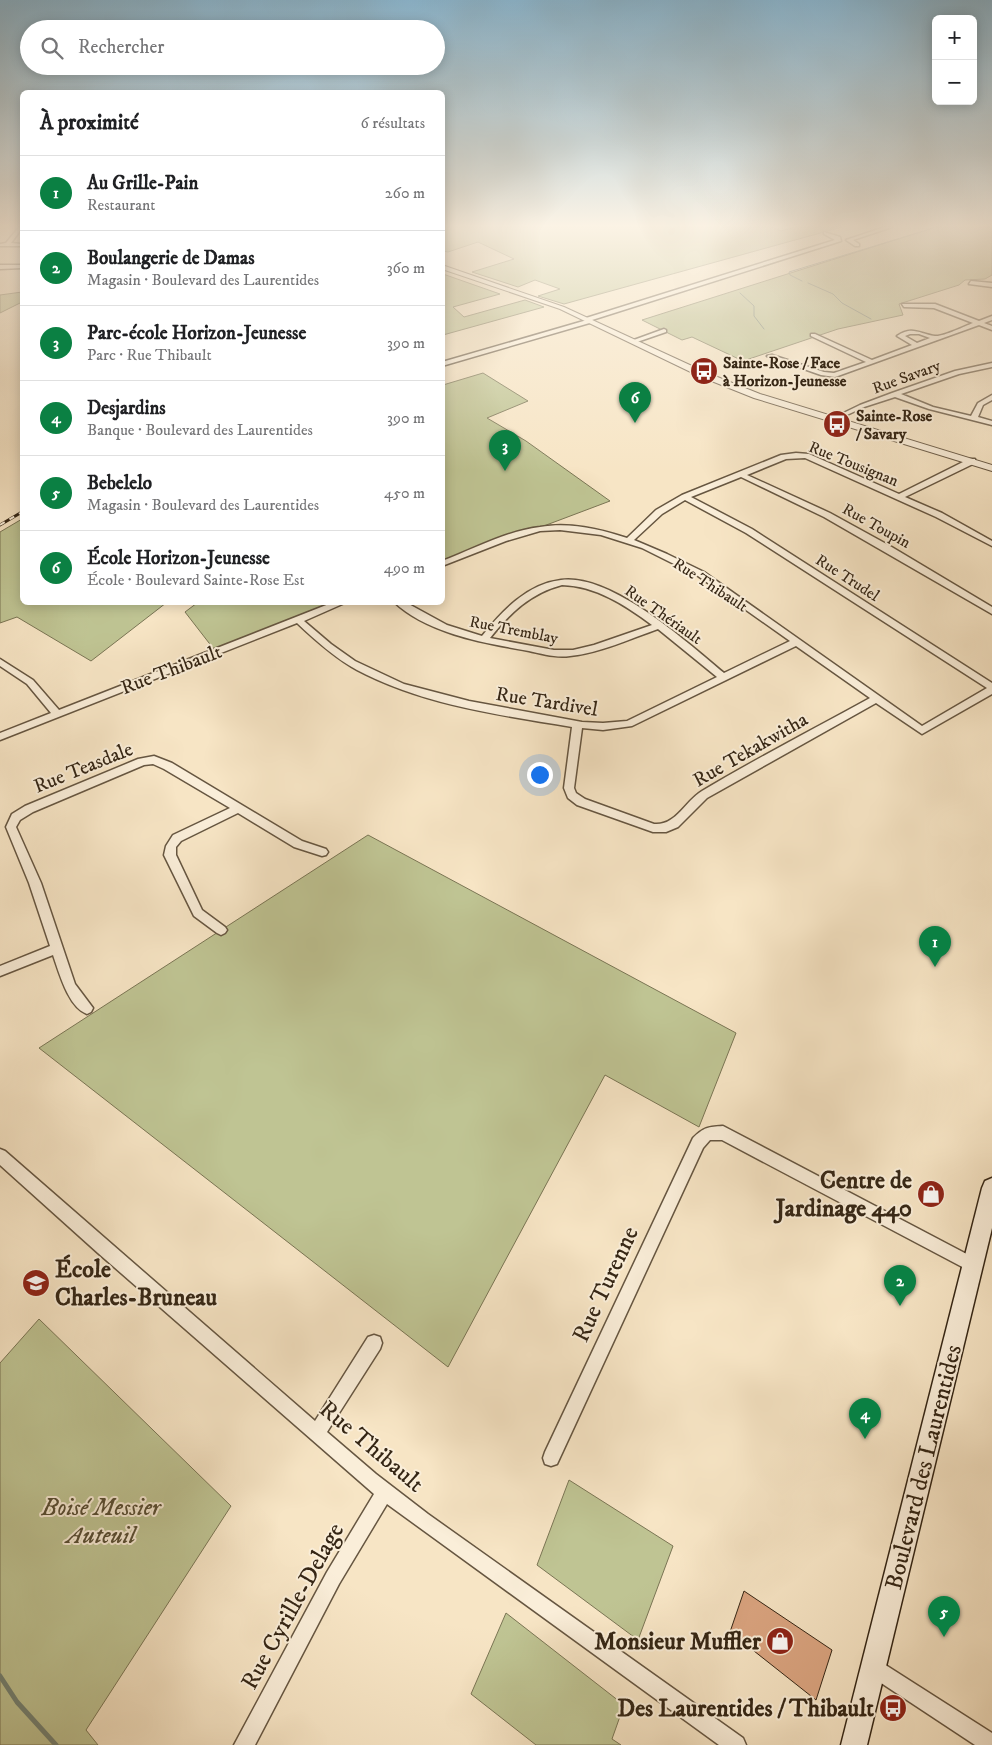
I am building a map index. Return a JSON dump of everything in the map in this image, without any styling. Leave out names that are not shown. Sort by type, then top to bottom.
[{"type":"main road","name":"Boulevard des Laurentides","points":[[854,1745],[992,1188]]},
{"type":"street","points":[[562,308],[738,389],[832,420],[992,468]]},
{"type":"street","points":[[445,363],[561,329],[621,308]]},
{"type":"street","points":[[941,308],[992,328]]},
{"type":"street","points":[[770,356],[787,363],[835,375],[992,318]]},
{"type":"street","points":[[634,341],[664,331]]},
{"type":"street","points":[[918,346],[900,336],[914,331],[938,339]]},
{"type":"street","points":[[813,335],[872,362]]},
{"type":"street","name":"Rue Savary","points":[[832,420],[894,394],[957,372],[992,365]]},
{"type":"street","points":[[894,394],[931,408],[992,422]]},
{"type":"street","points":[[974,418],[980,404],[992,397]]},
{"type":"street","name":"Rue Tousignan","points":[[627,542],[659,512],[685,497],[784,457],[796,455],[806,456],[898,497],[944,518],[992,544]]},
{"type":"street","points":[[898,497],[972,462]]},
{"type":"street","name":"Rue Toupin","points":[[742,475],[844,524],[992,611]]},
{"type":"street","name":"Rue Trudel","points":[[685,497],[749,531],[992,689]]},
{"type":"street","name":"Rue Thibault","points":[[445,563],[519,534],[541,529],[562,528],[580,530],[627,542],[671,557],[701,574],[922,731],[992,689]]},
{"type":"street","name":"Rue Thériault","points":[[484,640],[505,613],[517,602],[562,582],[577,582],[605,592],[630,606],[723,677]]},
{"type":"street","name":"Rue Thibault","points":[[0,737],[56,713],[336,605]]},
{"type":"street","name":"Rue Tremblay","points":[[402,605],[422,618],[452,631],[493,643],[562,654],[584,651],[658,626]]},
{"type":"street","name":"Rue Tardivel","points":[[298,620],[330,649],[362,668],[392,682],[474,707],[577,726],[606,727],[629,724],[796,642]]},
{"type":"street","points":[[0,662],[30,682],[56,713]]},
{"type":"street","name":"Rue Tekakwitha","points":[[577,726],[569,788],[572,796],[581,802],[653,828],[662,829],[674,824],[703,795],[876,699]]},
{"type":"street","name":"Rue Teasdale","points":[[87,1008],[70,987],[35,883],[11,827],[16,817],[29,809],[142,762],[154,760],[168,766],[298,844],[322,852]]},
{"type":"street","points":[[221,930],[198,913],[170,855],[171,846],[177,838],[238,809]]},
{"type":"street","points":[[0,971],[56,949]]},
{"type":"street","name":"Rue Turenne","points":[[551,1458],[698,1143],[708,1134],[723,1133],[974,1265]]},
{"type":"street","name":"Rue Thibault","points":[[0,1156],[103,1248],[385,1492],[736,1745]]},
{"type":"street","points":[[317,1433],[374,1342]]},
{"type":"street","name":"Rue Cyrille-Delage","points":[[244,1745],[333,1578],[385,1492]]},
{"type":"street","points":[[873,1666],[992,1745]]},
{"type":"green space","points":[[0,308],[9,308],[0,313]]},
{"type":"green space","points":[[445,308],[455,308],[464,317],[495,308],[539,308],[445,334]]},
{"type":"green space","points":[[679,308],[901,308],[903,315],[838,329],[743,361],[692,337],[682,340],[642,320]]},
{"type":"green space","points":[[483,373],[528,401],[487,418],[526,441],[610,501],[445,563],[445,384]]},
{"type":"green space","points":[[20,520],[20,605],[163,605],[91,661],[17,617],[0,623],[0,532]]},
{"type":"green space","points":[[194,605],[338,605],[216,652],[185,612]]},
{"type":"green space","points":[[368,835],[736,1033],[699,1127],[605,1075],[448,1367],[39,1048]]},
{"type":"green space","name":"Boisé Messier Auteuil","points":[[39,1319],[231,1506],[86,1730],[98,1745],[0,1745],[0,1363]]},
{"type":"green space","points":[[569,1480],[673,1546],[638,1640],[537,1565]]},
{"type":"green space","points":[[506,1613],[624,1705],[612,1739],[621,1745],[536,1745],[471,1694]]},
{"type":"building","name":"Monsieur Muffler","points":[[744,1591],[832,1650],[816,1700],[730,1632]]},
{"type":"waterway","points":[[754,308],[754,316],[764,329]]},
{"type":"waterway","points":[[852,308],[871,319]]},
{"type":"waterway","points":[[0,1676],[17,1702],[56,1745]]},
{"type":"railway","points":[[0,525],[20,513]]},
{"type":"place","name":"Sainte-Rose / Face à Horizon-Jeunesse","points":[[704,371]]},
{"type":"place","name":"École Horizon-Jeunesse","points":[[635,423]]},
{"type":"place","name":"Sainte-Rose / Savary","points":[[837,424]]},
{"type":"place","name":"Parc-école Horizon-Jeunesse","points":[[505,471]]},
{"type":"place","name":"Au Grille-Pain","points":[[935,967]]},
{"type":"place","name":"Centre de Jardinage 440","points":[[931,1194]]},
{"type":"place","name":"École Charles-Bruneau","points":[[36,1283]]},
{"type":"place","name":"Boulangerie de Damas","points":[[900,1306]]},
{"type":"place","name":"Desjardins","points":[[865,1439]]},
{"type":"place","name":"Bebelelo","points":[[944,1637]]},
{"type":"place","name":"Monsieur Muffler","points":[[780,1641]]},
{"type":"place","name":"Des Laurentides / Thibault","points":[[893,1708]]}]
